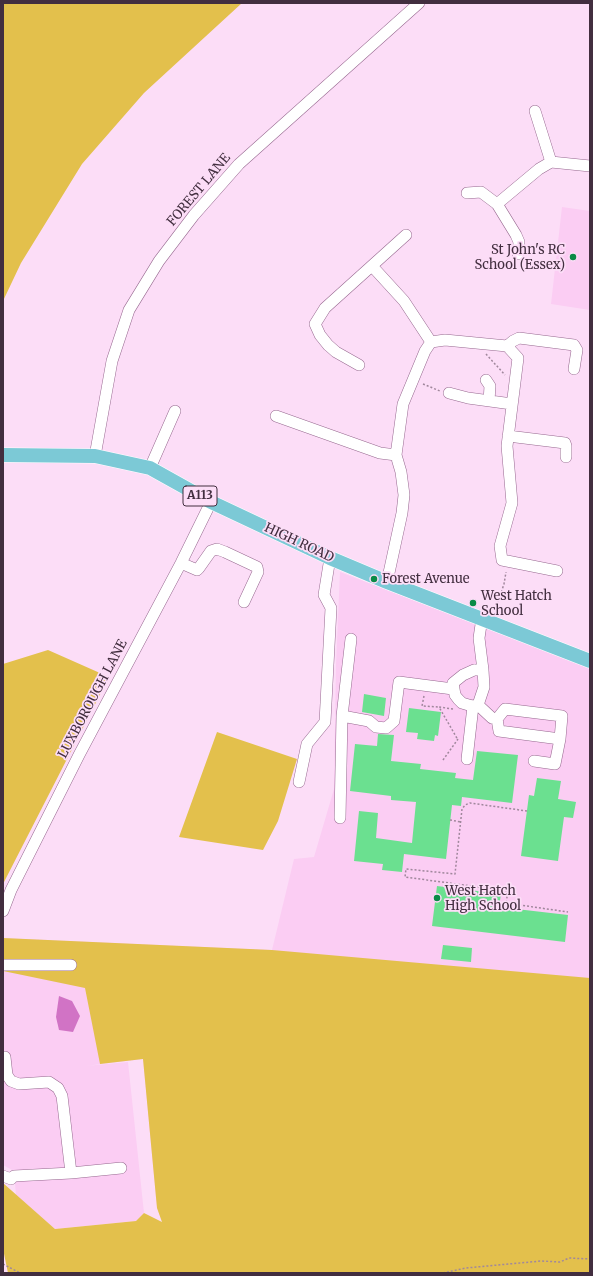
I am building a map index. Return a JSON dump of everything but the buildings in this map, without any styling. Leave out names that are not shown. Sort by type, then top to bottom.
[{"type":"main road","name":"HIGH ROAD","points":[[3,455],[95,456],[150,468],[210,502],[330,558],[387,582],[590,661]]},
{"type":"street","name":"FOREST LANE","points":[[95,456],[114,354],[129,310],[160,261],[194,215],[239,164],[418,3]]},
{"type":"street","points":[[535,111],[551,162]]},
{"type":"street","points":[[497,204],[539,169],[551,162],[590,166]]},
{"type":"street","points":[[467,194],[481,192],[497,204],[519,242],[518,254]]},
{"type":"street","points":[[359,365],[336,352],[328,345],[320,335],[315,324],[325,308],[406,235]]},
{"type":"street","points":[[372,266],[404,301],[431,342]]},
{"type":"street","points":[[507,346],[519,338],[574,345],[577,350],[574,369]]},
{"type":"street","points":[[387,582],[402,513],[403,501],[401,472],[396,455],[404,404],[425,351],[431,342],[445,340],[507,346],[518,358],[507,446],[512,502],[500,546],[502,560],[557,572]]},
{"type":"street","points":[[486,380],[490,386],[489,401]]},
{"type":"street","points":[[449,393],[468,398],[512,404]]},
{"type":"street","points":[[150,468],[175,412]]},
{"type":"street","points":[[276,416],[380,453],[396,455]]},
{"type":"street","points":[[508,436],[565,443],[566,457]]},
{"type":"street","name":"LUXBOROUGH LANE","points":[[3,911],[10,890],[79,755],[181,563],[210,502]]},
{"type":"street","points":[[181,563],[197,570],[211,551],[217,549],[257,567],[258,572],[244,602]]},
{"type":"street","points":[[299,782],[307,744],[325,722],[331,608],[324,595],[330,558]]},
{"type":"street","points":[[467,757],[475,708],[484,687],[479,638],[487,620]]},
{"type":"street","points":[[340,818],[342,716],[351,639]]},
{"type":"street","points":[[483,670],[474,670],[463,675],[453,683],[453,689],[455,695],[462,703],[497,719]]},
{"type":"street","points":[[342,716],[369,721],[376,727],[386,728],[394,721],[399,682],[453,689]]},
{"type":"street","points":[[534,761],[555,764],[560,739],[562,716],[505,709],[497,719],[499,731],[560,739]]},
{"type":"street","points":[[3,965],[71,965]]},
{"type":"street","points":[[5,1057],[7,1075],[11,1081],[19,1084],[49,1082],[58,1088],[62,1096],[71,1173]]},
{"type":"street","points":[[3,1176],[11,1179],[14,1176],[71,1173],[121,1168]]},
{"type":"path","points":[[479,344],[479,346],[506,377],[516,378]]},
{"type":"path","points":[[413,381],[446,394],[449,393]]},
{"type":"path","points":[[487,620],[504,584],[506,572],[502,560]]},
{"type":"path","points":[[425,686],[422,706],[475,708]]},
{"type":"path","points":[[439,707],[467,757]]},
{"type":"path","points":[[527,811],[470,803],[465,805],[462,809],[455,874],[406,869],[405,877],[508,891],[506,903],[568,912]]},
{"type":"path","points":[[450,820],[461,822]]},
{"type":"path","points":[[443,1273],[466,1268],[533,1261],[560,1262],[569,1258],[590,1259]]},
{"type":"path","points":[[3,1264],[20,1273]]},
{"type":"shaded area","points":[[3,3],[242,3],[144,93],[82,164],[21,263],[3,301]]},
{"type":"shaded area","name":"St John's RC School (Essex)","points":[[562,207],[590,211],[590,310],[551,304]]},
{"type":"shaded area","name":"West Hatch High School","points":[[340,572],[590,668],[590,1188],[182,1273],[157,1208],[143,1059],[85,1066],[128,1062],[144,1213],[136,1221],[55,1229],[16,1196],[14,1171],[3,1165],[3,938],[272,950],[294,859],[314,857],[334,789],[336,664]]},
{"type":"shaded area","points":[[48,650],[109,677],[3,884],[3,664]]},
{"type":"shaded area","points":[[217,732],[297,759],[278,821],[263,850],[179,837]]},
{"type":"shaded area","points":[[3,938],[272,950],[590,978],[590,1273],[8,1273],[3,1249],[3,1183],[55,1229],[136,1221],[144,1213],[162,1222],[157,1208],[143,1059],[100,1064],[85,988],[3,971]]},
{"type":"shaded area","points":[[59,996],[72,1001],[80,1016],[73,1032],[59,1030],[56,1017]]},
{"type":"place","name":"St John's RC School (Essex)","points":[[573,257]]},
{"type":"place","name":"Forest Avenue","points":[[374,579]]},
{"type":"place","name":"West Hatch School","points":[[473,603]]},
{"type":"place","name":"West Hatch High School","points":[[437,898]]}]
